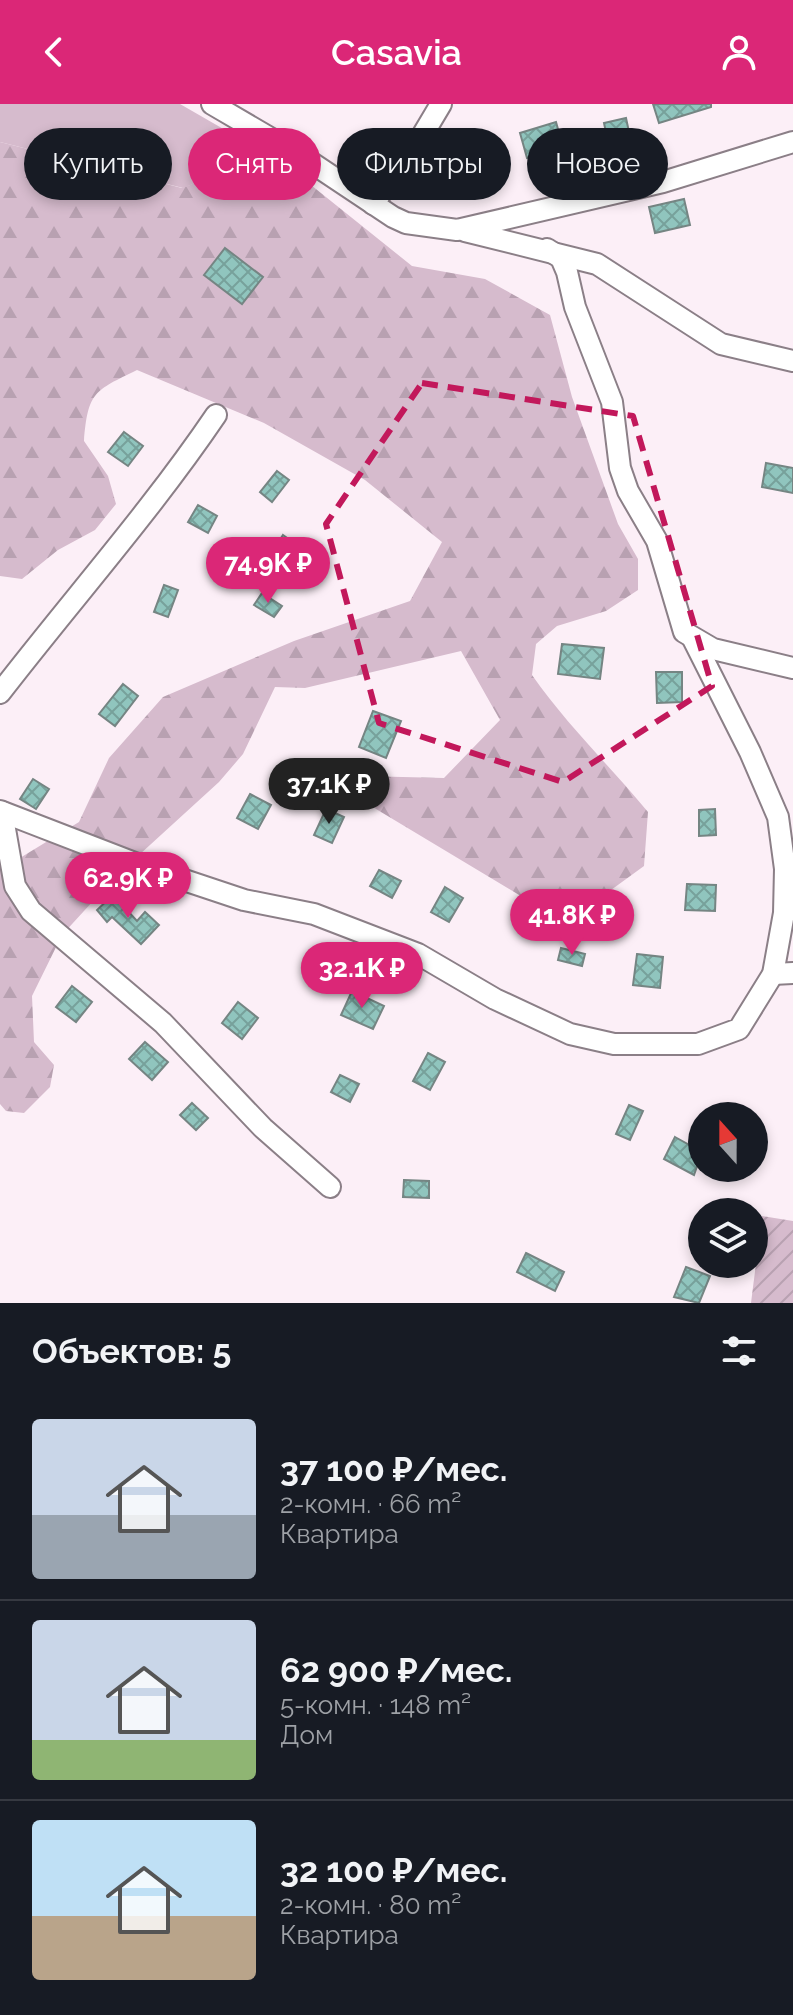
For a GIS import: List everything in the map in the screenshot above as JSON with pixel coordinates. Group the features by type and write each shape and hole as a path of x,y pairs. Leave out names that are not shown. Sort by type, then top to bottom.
{"street":[{"path":"212,104 406,223 547,249 597,264 721,344 793,361"},
{"path":"373,204 416,146 441,104"},
{"path":"457,230 635,189 793,142"},
{"path":"547,249 561,258 567,272 575,307 612,402 620,468 628,491 657,541 684,632 693,639 736,657 793,668"},
{"path":"0,693 110,552 175,475 216,415"},
{"path":"1,811 244,900 314,914 384,940 418,954 495,999 570,1034 614,1044 667,1046 720,1037 739,1029 783,974 785,817 693,639"},
{"path":"1,811 15,886 31,911 163,1023 263,1128 330,1187"}],"highlighted area":[{"path":"422,383 633,416 712,686 563,782 379,723 326,524"}],"green space":[{"path":"0,104 180,104 222,128 188,128 188,186 183,188 172,185 172,128 24,128 24,148 0,142"},
{"path":"0,142 24,148 24,200 172,200 172,185 188,186 188,200 321,200 321,193 412,266 485,279 550,315 572,397 618,524 638,559 638,590 606,611 557,626 536,644 532,675 648,812 644,866 589,906 529,901 376,809 354,789 361,776 444,778 500,720 461,651 305,688 275,687 243,754 219,782 116,876 62,935 32,996 34,1042 54,1065 50,1087 24,1113 6,1111 0,1104 0,865 15,861 79,822 109,758 163,697 294,641 410,601 442,542 365,480 264,423 137,370 102,389 88,412 84,441 108,476 116,504 95,530 58,550 22,579 0,576"},
{"path":"768,1217 793,1221 793,1303 751,1303 754,1278 768,1278"}],"building":[{"path":"653,104 711,104 711,107 659,123"},
{"path":"626,118 628,128 605,128 604,123"},
{"path":"556,122 558,128 536,128"},
{"path":"527,131 527,158 520,133"},
{"path":"684,199 690,225 655,233 649,207"},
{"path":"225,248 263,277 242,304 204,275"},
{"path":"124,432 143,446 128,466 108,452"},
{"path":"766,463 793,468 793,493 762,487"},
{"path":"277,471 289,480 272,502 260,492"},
{"path":"198,505 217,516 208,533 188,522"},
{"path":"283,535 297,545 285,561 272,552"},
{"path":"164,585 178,590 168,617 154,612"},
{"path":"262,593 282,606 274,617 254,605"},
{"path":"562,644 604,648 600,679 558,674"},
{"path":"656,672 682,672 682,702 657,703"},
{"path":"123,684 138,696 115,726 99,714"},
{"path":"373,711 401,721 386,758 359,747"},
{"path":"33,779 49,789 36,809 20,799"},
{"path":"250,794 271,805 258,829 237,818"},
{"path":"326,809 344,817 332,843 314,835"},
{"path":"715,809 716,835 699,836 699,810"},
{"path":"379,870 401,881 392,898 370,886"},
{"path":"687,884 716,885 715,911 685,910"},
{"path":"445,887 463,898 449,922 431,912"},
{"path":"113,895 137,921 145,912 159,925 141,944 112,917 107,922 97,910"},
{"path":"561,948 585,954 582,966 558,960"},
{"path":"637,954 663,957 660,988 633,985"},
{"path":"72,986 92,1002 76,1022 56,1007"},
{"path":"352,991 384,1006 373,1029 341,1015"},
{"path":"238,1002 258,1018 242,1039 222,1023"},
{"path":"145,1042 168,1062 152,1080 129,1059"},
{"path":"428,1053 445,1062 430,1090 413,1081"},
{"path":"340,1075 359,1084 350,1102 331,1092"},
{"path":"192,1103 208,1118 196,1130 180,1115"},
{"path":"629,1105 643,1111 630,1140 616,1134"},
{"path":"675,1137 688,1144 688,1172 664,1159"},
{"path":"404,1180 429,1181 429,1198 403,1197"},
{"path":"526,1253 564,1272 555,1291 517,1272"},
{"path":"686,1267 688,1278 709,1278 699,1303 674,1297"}]}
